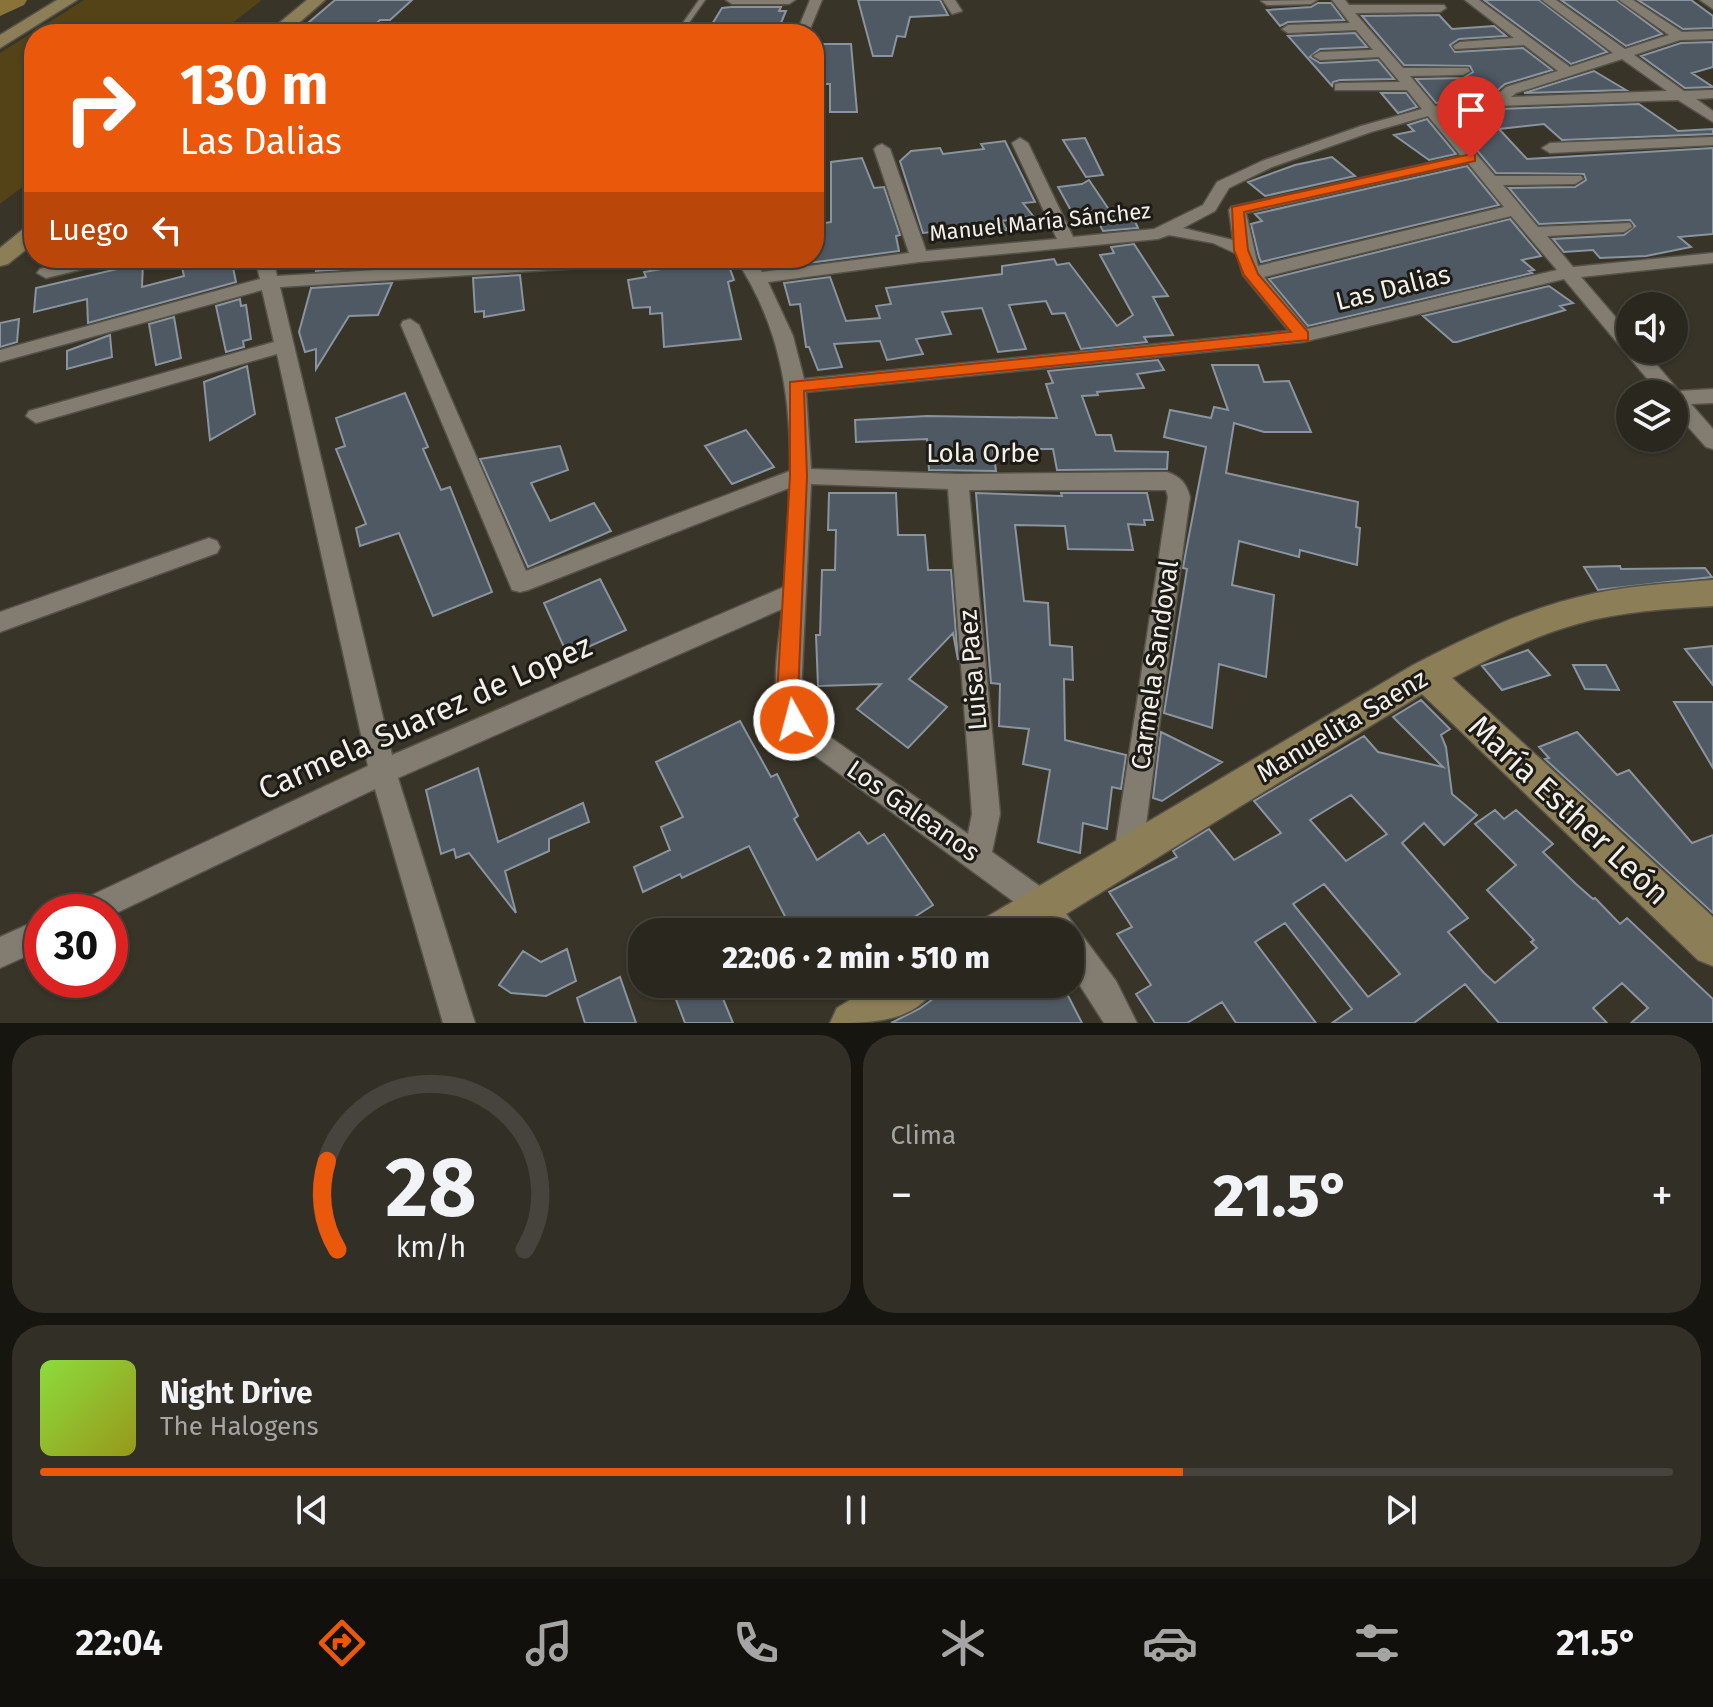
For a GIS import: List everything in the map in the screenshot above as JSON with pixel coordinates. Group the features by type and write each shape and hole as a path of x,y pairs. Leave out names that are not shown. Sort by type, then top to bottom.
{"street":[{"path":"0,24 40,0"},
{"path":"30,24 69,0"},
{"path":"287,24 317,0"},
{"path":"732,0 789,0"},
{"path":"806,24 816,0"},
{"path":"1267,1 1311,0"},
{"path":"1471,0 1567,71"},
{"path":"1548,0 1713,118"},
{"path":"1625,0 1679,36"},
{"path":"1706,0 1713,5"},
{"path":"1342,4 1440,8"},
{"path":"1342,4 1616,330"},
{"path":"1288,29 1360,26"},
{"path":"0,43 24,28"},
{"name":"Manuel María Sánchez","path":"759,278 919,257 1142,237 1169,230 1209,208 1223,185 1234,179 1366,129 1431,111 1497,102 1511,90 1679,36 1713,35"},
{"path":"1460,46 1527,41"},
{"path":"1320,56 1385,53"},
{"path":"1401,72 1463,71"},
{"path":"1340,87 1413,86"},
{"path":"1497,102 1713,94"},
{"path":"1550,148 1713,141"},
{"path":"1020,143 1067,243"},
{"path":"882,149 919,257"},
{"path":"1209,208 1237,210 1471,158"},
{"path":"1489,181 1575,179"},
{"path":"1237,210 1241,250 1252,275 1303,336"},
{"path":"1252,275 1514,210"},
{"path":"1532,232 1624,227"},
{"path":"1169,230 1218,239 1241,250"},
{"path":"0,259 24,240"},
{"name":"Las Dalias","path":"796,386 1303,336 1567,273 1713,258"},
{"path":"46,273 66,268"},
{"path":"267,268 383,772 459,1023"},
{"path":"0,356 271,282 385,268"},
{"name":"Los Galeanos","path":"752,268 759,278 789,355 796,386 799,476 788,696 794,720 808,736 977,856 1052,918"},
{"path":"410,325 520,583 799,476"},
{"path":"36,416 285,345"},
{"path":"1645,364 1659,380"},
{"path":"1688,396 1713,396"},
{"path":"1688,414 1713,442"},
{"name":"Lola Orbe","path":"799,476 958,482 1167,480"},
{"name":"Carmela Sandoval","path":"1128,854 1179,497 1176,486 1167,480"},
{"name":"Luisa Paez","path":"958,482 986,814 977,856"},
{"path":"0,622 209,547"},
{"name":"Carmela Suarez de Lopez","path":"125,894 383,772 795,593"},
{"name":"Manuelita Saenz","path":"1052,918 1128,854 1425,675 1490,642 1563,614 1642,598 1713,593"},
{"name":"María Esther León","path":"1425,675 1713,945"},
{"path":"0,953 24,942"},
{"path":"1084,963 1105,992 1121,1023"},
{"path":"852,1023 892,998"}],"lane":[{"path":"685,24 702,0"}],"shaded area":[{"path":"84,0 262,0 231,24 46,24"},
{"path":"24,38 24,186 0,204 0,53"}],"building":[{"path":"335,0 412,0 390,20 380,20 376,24 307,24"},
{"path":"858,0 940,0 948,15 910,17 905,37 897,36 892,56 873,56"},
{"path":"1484,0 1539,0 1607,52 1571,64"},
{"path":"1561,0 1616,0 1662,34 1626,46"},
{"path":"1638,0 1691,0 1713,16 1713,28 1683,29"},
{"path":"1318,3 1331,3 1344,20 1288,22 1280,26 1267,10 1311,7"},
{"path":"781,7 779,11 786,11 781,24 712,24 722,8"},
{"path":"1439,15 1452,29 1494,26 1506,36 1459,39 1450,45 1455,52 1523,48 1552,70 1505,84 1492,95 1436,103 1416,79 1463,78 1473,72 1470,66 1404,65 1362,16"},
{"path":"1355,33 1367,47 1320,49 1310,57 1320,63 1378,60 1394,79 1340,80 1333,82 1332,86 1288,36"},
{"path":"1713,42 1713,67 1692,73 1713,87 1685,88 1641,56 1681,43"},
{"path":"824,44 851,44 857,112 830,112 830,84 824,84"},
{"path":"1594,71 1626,90 1524,93"},
{"path":"1381,93 1406,93 1417,107 1398,113"},
{"path":"1639,104 1678,131 1713,129 1713,134 1562,140 1544,124 1499,129 1527,159 1713,148 1713,234 1679,237 1691,247 1646,256 1600,258 1593,250 1564,252 1553,239 1624,235 1635,226 1630,220 1539,224 1509,188 1575,187 1586,180 1584,174 1496,173 1448,116 1497,109"},
{"path":"1427,119 1456,154 1429,160 1394,135 1414,131 1408,125"},
{"path":"1085,138 1103,175 1086,177 1063,140"},
{"path":"1005,141 1035,202 1023,203 1033,216 1002,221 1007,230 982,233 979,227 923,233 900,161 911,151 940,148 943,154 984,149 981,144"},
{"path":"1332,157 1355,176 1265,196 1248,182 1295,165"},
{"path":"862,158 874,188 884,187 900,235 896,236 899,251 824,261 824,223 831,222 831,162"},
{"path":"1467,166 1499,205 1261,262 1251,224 1262,221 1255,214"},
{"path":"1089,180 1114,217 1132,215 1138,228 1103,231 1094,214 1074,216 1058,187"},
{"path":"1510,219 1541,256 1522,260 1534,270 1529,271 1532,273 1308,326 1269,279"},
{"path":"1134,244 1168,296 1153,297 1173,335 1144,337 1147,342 1081,349 1065,313 1052,314 1046,301 1009,305 1026,349 998,352 982,308 942,312 951,334 916,339 923,354 887,360 880,341 834,344 842,367 818,370 809,347 806,347 800,304 790,305 784,283 830,277 846,321 880,318 876,306 891,304 886,288 1002,274 1002,266 1054,259 1057,265 1069,263 1117,326 1133,315 1100,255 1114,253 1111,247"},
{"path":"122,268 143,268 142,287 184,276 182,268 233,268 236,282 88,323 87,299 34,312 36,288"},
{"path":"317,268 366,268 316,271"},
{"path":"667,268 730,268 734,280 728,282 741,339 664,347 662,313 650,314 650,307 633,308 628,280 646,277 644,272"},
{"path":"520,275 524,310 484,317 484,311 475,312 473,278"},
{"path":"392,283 378,315 349,316 316,369 316,349 305,352 299,332 311,288"},
{"path":"1549,286 1573,303 1560,306 1565,310 1457,342 1453,342 1423,316"},
{"path":"240,299 241,306 246,305 251,339 243,341 244,347 226,352 216,306"},
{"path":"174,317 181,358 156,365 149,324"},
{"path":"19,319 17,342 0,347 0,323"},
{"path":"110,335 112,357 67,369 67,351"},
{"path":"1158,360 1164,370 1137,374 1144,388 1082,396 1096,435 1111,435 1115,451 1168,452 1167,469 1057,470 1053,449 993,449 996,471 929,470 927,439 856,442 855,420 927,416 1057,418 1046,384 1053,383 1048,371"},
{"path":"1212,365 1258,365 1264,382 1289,381 1311,432 1264,432 1234,423 1226,473 1358,502 1356,527 1360,528 1357,565 1300,550 1299,557 1239,541 1232,585 1274,595 1266,677 1219,664 1212,728 1164,713 1187,569 1183,568 1206,447 1164,437 1170,410 1211,418 1214,407 1228,410"},
{"path":"247,366 255,414 210,440 204,382"},
{"path":"405,393 428,447 423,449 441,490 450,487 492,592 433,616 399,533 360,546 356,528 366,524 336,449 345,446 336,418"},
{"path":"746,430 774,467 732,484 705,446"},
{"path":"560,446 568,470 531,483 550,521 594,503 611,531 528,567 480,459"},
{"path":"829,493 896,493 898,535 925,535 928,570 951,570 958,660 953,633 909,679 947,707 908,748 857,709 881,684 818,686 816,635 820,635 822,570 835,570 836,530 828,530"},
{"path":"976,493 1062,496 1061,493 1147,493 1153,520 1144,520 1145,525 1128,524 1133,550 1068,549 1065,526 1015,525 1024,601 1048,603 1050,645 1072,647 1073,680 1064,679 1065,740 1126,755 1121,789 1112,787 1107,829 1083,823 1080,853 1038,842 1050,770 1023,764 1029,729 999,726 1000,684 991,683"},
{"path":"1620,566 1621,569 1705,568 1712,577 1598,590 1584,567"},
{"path":"600,579 626,630 568,656 544,603"},
{"path":"1713,646 1713,685 1685,649"},
{"path":"1528,650 1550,675 1502,690 1482,666"},
{"path":"1573,665 1606,665 1619,690 1585,689"},
{"path":"1421,700 1450,729 1441,735 1446,747 1452,794 1477,815 1444,845 1424,823 1402,843 1468,918 1448,932 1484,973 1495,983 1537,948 1531,942 1534,940 1487,890 1516,865 1475,824 1495,810 1504,819 1516,810 1553,844 1543,852 1576,884 1595,898 1620,924 1627,918 1713,999 1713,1023 1631,1023 1648,1008 1622,983 1593,1008 1607,1023 1499,1023 1465,984 1414,1023 1332,1023 1352,1009 1285,923 1255,942 1316,1023 1236,1023 1222,1002 1187,1023 1155,1023 1136,994 1151,985 1117,934 1132,927 1109,892 1177,857 1173,851 1209,829 1234,860 1281,833 1254,801 1364,736 1378,752 1443,767 1393,717","holes":["1351,795 1387,834 1346,861 1310,820","1324,884 1400,974 1368,997 1293,904"]},
{"path":"1674,702 1713,702 1713,768"},
{"path":"740,721 771,777 777,774 798,816 794,819 817,860 859,832 868,844 884,834 933,905 913,918 786,918 749,846 682,878 680,874 643,892 634,867 670,850 661,827 683,817 656,762"},
{"path":"1161,732 1222,762 1162,801 1153,798"},
{"path":"1577,732 1617,775 1629,770 1692,843 1713,835 1713,913 1545,759 1549,758 1539,747"},
{"path":"478,768 498,842 583,803 589,822 549,839 549,851 505,871 516,913 469,853 456,858 454,849 441,854 426,790"},
{"path":"567,949 576,981 546,996 511,993 499,985 523,951 541,962"},
{"path":"620,977 636,1023 585,1023 577,998"},
{"path":"675,998 723,998 733,1023 685,1023"},
{"path":"934,998 1069,998 1082,1023 891,1023"}],"waterway":[{"path":"0,9 16,0"}],"route":[{"path":"794,720 788,696 799,476 796,386 1303,336 1252,275 1241,250 1237,210 1471,158"}]}
